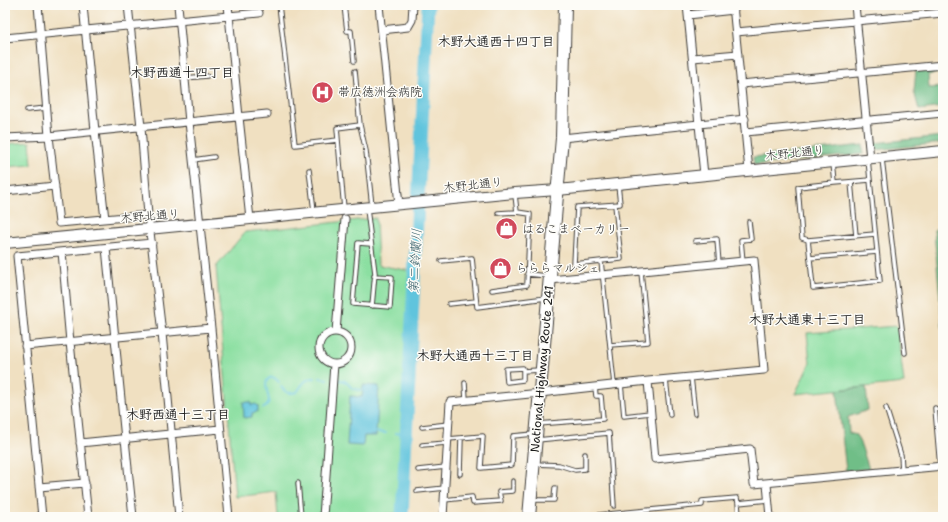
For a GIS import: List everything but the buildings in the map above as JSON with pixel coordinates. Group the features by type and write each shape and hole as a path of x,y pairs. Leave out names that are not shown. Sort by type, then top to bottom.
{"highway":[{"name":"National Highway Route 241","path":"529,517 562,138 565,5"}],"street":[{"path":"38,5 49,136 59,223 148,215"},
{"path":"83,5 95,131 106,219"},
{"path":"128,5 141,127 148,215 162,333 179,517"},
{"path":"178,5 229,517"},
{"path":"228,5 250,220"},
{"path":"379,5 399,205"},
{"path":"382,30 408,27 412,20 413,5"},
{"path":"687,5 704,175"},
{"path":"855,5 869,159"},
{"path":"688,15 734,8 749,171"},
{"path":"5,38 259,13"},
{"path":"736,32 943,13"},
{"path":"693,58 738,54"},
{"path":"741,84 943,64"},
{"path":"746,132 943,113"},
{"path":"5,138 49,136 267,114"},
{"path":"562,138 745,119"},
{"name":"木野北通り","path":"5,243 314,213 345,215 370,208 943,151"},
{"path":"5,191 55,186"},
{"path":"336,332 345,215"},
{"path":"42,517 17,256 152,243"},
{"path":"106,248 133,517"},
{"path":"62,252 88,517"},
{"path":"443,517 450,402 648,380 764,370 754,260 603,275 550,278"},
{"path":"25,346 211,328"},
{"path":"331,332 336,332 342,333 348,337 352,349 350,356 346,361 340,364 328,363 320,355 319,350 319,344 322,339 331,332"},
{"path":"323,517 334,364"},
{"path":"648,380 655,459 750,449 754,484 767,484 942,466"},
{"path":"80,443 220,429"},
{"path":"39,487 84,483"},
{"path":"767,484 770,517"}],"lane":[{"path":"279,5 295,145 338,140"},
{"path":"344,5 346,32 352,32 354,61"},
{"path":"355,71 360,126 366,151 374,276 372,306"},
{"path":"185,78 207,76"},
{"path":"27,110 47,108"},
{"path":"345,215 337,128 360,126"},
{"path":"193,160 214,157"},
{"path":"882,158 905,353"},
{"path":"808,240 813,288 880,281 869,159"},
{"path":"833,162 835,183"},
{"path":"309,170 314,213"},
{"path":"870,180 798,186 802,238 808,240 875,234"},
{"path":"851,182 856,236"},
{"path":"615,205 621,259 574,264 577,208 620,204 618,184"},
{"path":"515,193 517,212"},
{"path":"492,290 527,285 530,214 517,212 498,213"},
{"path":"743,262 741,240 751,239 749,222"},
{"path":"695,241 717,239 719,264"},
{"path":"371,244 358,243 354,304 390,307 392,277 374,276"},
{"path":"810,258 877,252"},
{"path":"441,261 472,258 477,308 549,298"},
{"path":"601,261 610,346 624,416 650,413"},
{"path":"610,346 648,342 641,271"},
{"path":"527,274 550,278"},
{"path":"449,304 476,301"},
{"path":"523,371 524,380 507,382 506,369 523,368 523,371 542,370"},
{"path":"691,376 695,414"},
{"path":"666,379 670,415"},
{"path":"465,383 466,401"},
{"path":"422,445 461,438 483,436 481,468 512,465 513,436 537,433 602,419 601,396 596,396 595,387"},
{"path":"886,408 901,455 902,470"},
{"path":"935,408 942,466"},
{"path":"422,426 448,424"},
{"path":"537,433 609,434 614,506"},
{"path":"460,474 461,438"},
{"path":"534,464 559,465 575,470 585,469 585,454"},
{"path":"418,470 446,467"},
{"path":"444,500 472,497 473,503 501,501 499,492 513,491 513,481"},
{"path":"298,484 301,517"},
{"path":"417,491 445,488"},
{"path":"531,500 554,500 555,488"},
{"path":"577,517 702,504 702,501 730,498 737,498 741,517 750,517"},
{"path":"738,503 768,500"}],"green space":[{"path":"943,67 943,72 928,75 929,88 943,87 943,107 919,110 914,91 916,70"},
{"path":"943,136 943,143 875,150 874,143"},
{"path":"30,142 32,165 5,167 5,144"},
{"path":"863,145 863,154 754,165 753,157"},
{"path":"376,218 378,265 411,271 398,513 358,517 278,517 276,492 235,497 216,267 245,232"},
{"path":"943,225 943,334 934,230"},
{"path":"897,326 904,383 795,394 810,363 807,333"},
{"path":"866,387 868,410 848,417 849,433 856,435 869,469 846,471 837,390"}],"water":[{"path":"363,385 379,386 376,436 364,436 363,446 347,445 350,396 362,397"},
{"path":"243,402 251,402 251,405 256,404 258,406 257,412 252,413 252,417 244,418"}],"waterway":[{"name":"第二鈴蘭川","path":"402,517 428,5"},
{"path":"263,408 266,407 269,401 266,382 271,377 279,382"},
{"path":"281,386 288,392 297,392 306,380 315,378"},
{"path":"320,378 327,379"},
{"path":"338,380 345,381 354,389 365,390"},
{"path":"374,432 386,433"},
{"path":"395,433 407,434"}],"place":[{"name":"帯広徳洲会病院","path":"322,92"},
{"name":"はるこまベーカリー","path":"506,229"},
{"name":"らららマルシェ","path":"501,268"}],"district":[{"name":"木野大通西十四丁目","path":"496,41"},
{"name":"木野西通十四丁目","path":"182,72"},
{"name":"木野大通東十三丁目","path":"807,319"},
{"name":"木野大通西十三丁目","path":"475,355"},
{"name":"木野西通十三丁目","path":"178,414"}]}
